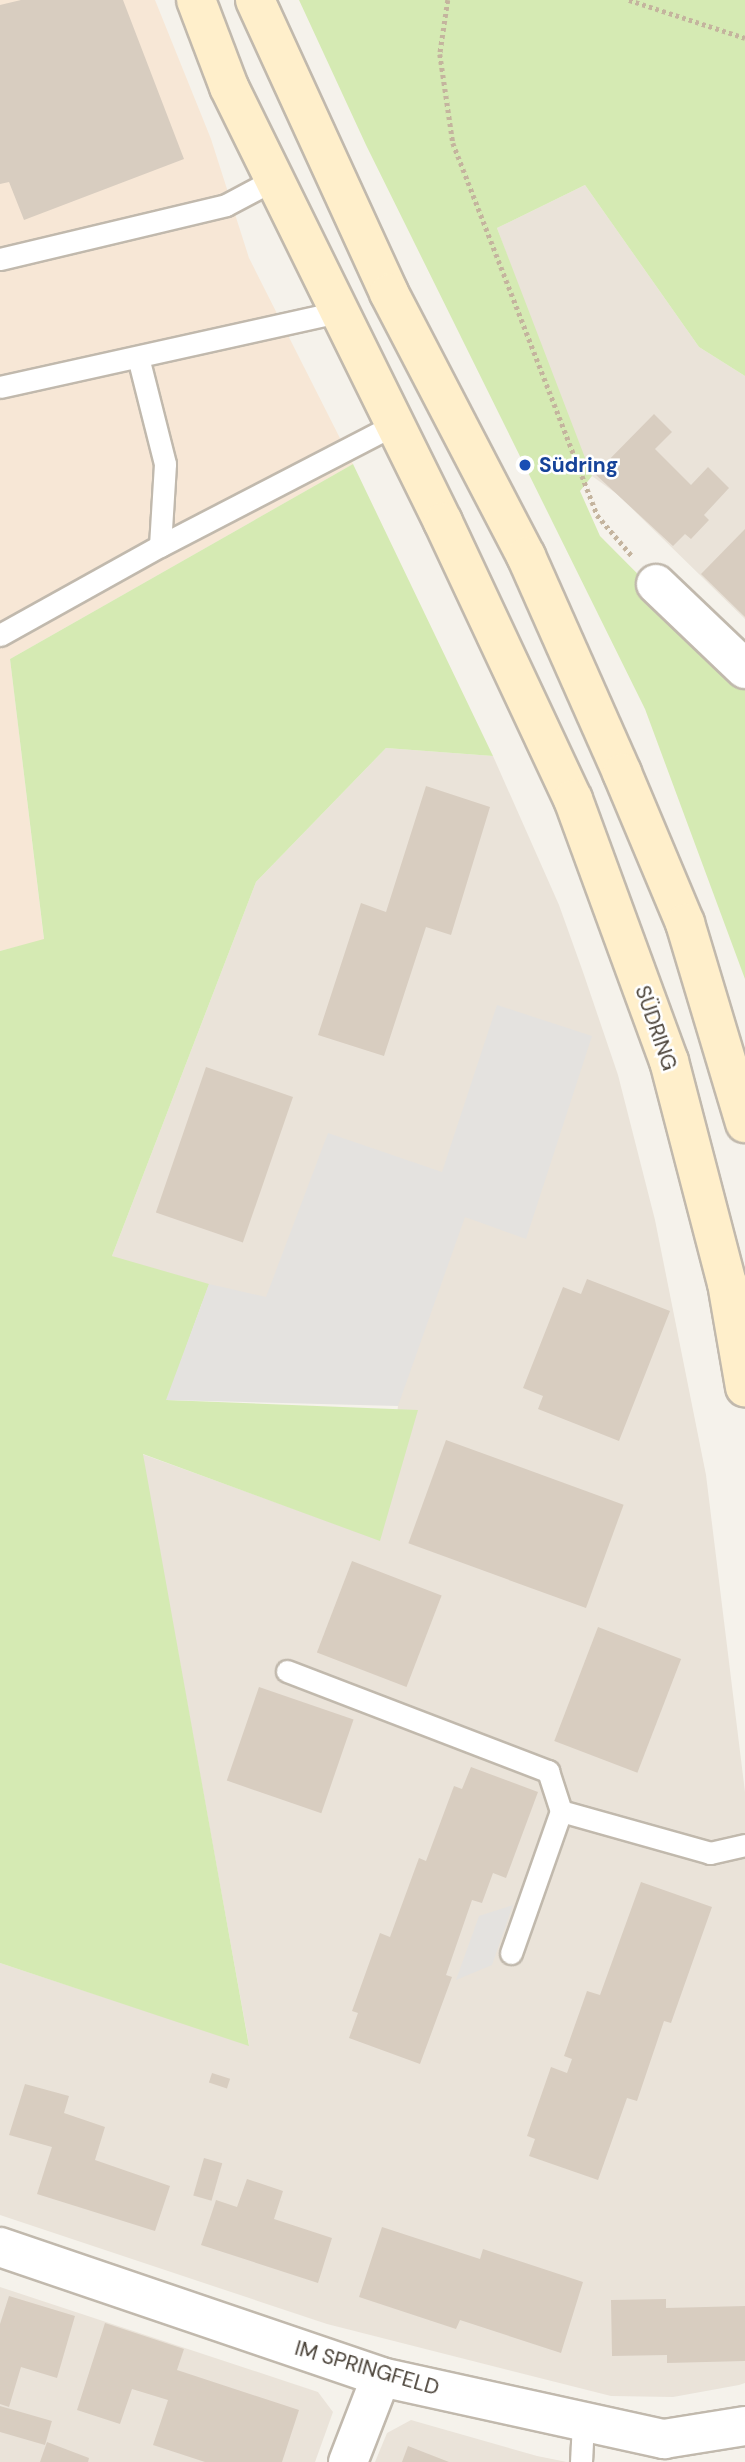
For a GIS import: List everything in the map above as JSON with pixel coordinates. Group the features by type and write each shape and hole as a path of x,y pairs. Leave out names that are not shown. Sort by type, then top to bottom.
{"main road":[{"name":"SÜDRING","path":"196,0 229,87 337,312 395,424 573,799 670,1062 727,1283 745,1387"},
{"path":"256,0 389,293 526,556 622,773 685,923 745,1123"}],"street":[{"path":"656,584 745,669"},
{"name":"IM SPRINGFELD","path":"0,2247 381,2377 664,2439 745,2426"},
{"path":"348,2462 381,2377"}],"lane":[{"path":"0,259 226,205 274,180"},
{"path":"0,387 337,312"},
{"path":"138,357 165,464 160,546"},
{"path":"0,635 160,546 395,424"},
{"path":"287,1671 548,1771 561,1811 511,1953"},
{"path":"561,1811 710,1853 745,1845"},
{"path":"581,2462 583,2422"},
{"path":"745,2426 745,2432"}],"path":[{"path":"448,0 440,54 453,144 597,515 656,584"},
{"path":"629,0 745,38"}],"shaded area":[{"path":"0,0 155,0 211,139 249,258 353,464 10,659 44,940 0,951"},
{"path":"585,185 699,347 745,376 745,619 617,494 592,476 578,449 497,228"},
{"path":"386,748 493,756 559,905 583,972 618,1075 655,1220 706,1475 745,1792 745,2383 739,2385 673,2397 611,2396 327,2324 0,2215 0,1963 249,2045 142,1454 380,1540 398,1406 112,1256 256,882"},
{"path":"497,1005 592,1036 526,1239 465,1217 398,1406 166,1400 209,1284 266,1297 328,1133 442,1172"},
{"path":"513,1905 492,1965 456,1980 479,1916"},
{"path":"0,2287 318,2392 333,2412 315,2462 0,2462"},
{"path":"411,2420 567,2462 375,2462 387,2433"}],"green space":[{"path":"299,0 745,0 745,376 699,347 585,185 497,228 592,476 580,491 600,536 745,682 745,979 645,709 366,145"},
{"path":"353,464 493,756 386,748 256,882 112,1256 209,1284 167,1400 418,1410 380,1541 143,1454 249,2046 0,1963 0,951 44,939 10,659"}],"building":[{"path":"21,0 123,0 184,159 24,220 9,182 0,184 0,5"},
{"path":"654,414 672,432 655,449 691,485 708,467 729,488 704,515 709,520 691,539 685,534 673,546 595,474"},
{"path":"745,529 745,617 701,574"},
{"path":"426,786 490,807 451,935 426,927 384,1056 318,1035 361,903 386,912"},
{"path":"206,1067 293,1097 243,1243 156,1213"},
{"path":"587,1279 670,1311 619,1441 538,1409 543,1396 523,1388 563,1287 581,1294"},
{"path":"446,1440 624,1505 586,1608 408,1543"},
{"path":"352,1561 442,1595 407,1687 317,1652"},
{"path":"598,1627 681,1659 637,1773 554,1741"},
{"path":"259,1687 354,1720 321,1813 227,1781"},
{"path":"471,1767 538,1792 506,1878 493,1873 482,1903 472,1900 446,1975 452,1977 420,2064 349,2038 358,2013 352,2011 380,1933 390,1937 419,1858 426,1861 454,1786 462,1789"},
{"path":"641,1882 712,1907 671,2023 664,2021 637,2101 627,2098 598,2180 529,2156 535,2139 527,2136 551,2067 567,2073 572,2059 564,2056 587,1991 600,1995"},
{"path":"212,2073 230,2079 227,2088 209,2083"},
{"path":"25,2084 69,2096 64,2113 105,2127 95,2160 170,2186 155,2231 37,2194 52,2147 9,2135"},
{"path":"204,2158 222,2163 212,2201 193,2195"},
{"path":"247,2179 283,2191 274,2219 332,2238 318,2283 201,2245 216,2200 237,2207"},
{"path":"382,2227 480,2259 483,2249 583,2282 561,2353 460,2320 456,2329 359,2297"},
{"path":"9,2296 75,2316 57,2378 21,2367 9,2407 0,2404 0,2324"},
{"path":"666,2299 666,2308 745,2306 745,2361 667,2363 667,2355 612,2356 611,2300"},
{"path":"105,2323 184,2349 177,2370 299,2410 282,2462 205,2462 153,2445 168,2400 132,2389 120,2424 77,2410"},
{"path":"0,2406 52,2421 45,2445 0,2432"},
{"path":"47,2442 89,2458 88,2462 40,2462"},
{"path":"408,2446 449,2462 402,2462"}],"place":[{"name":"Südring","path":"525,465"}]}
